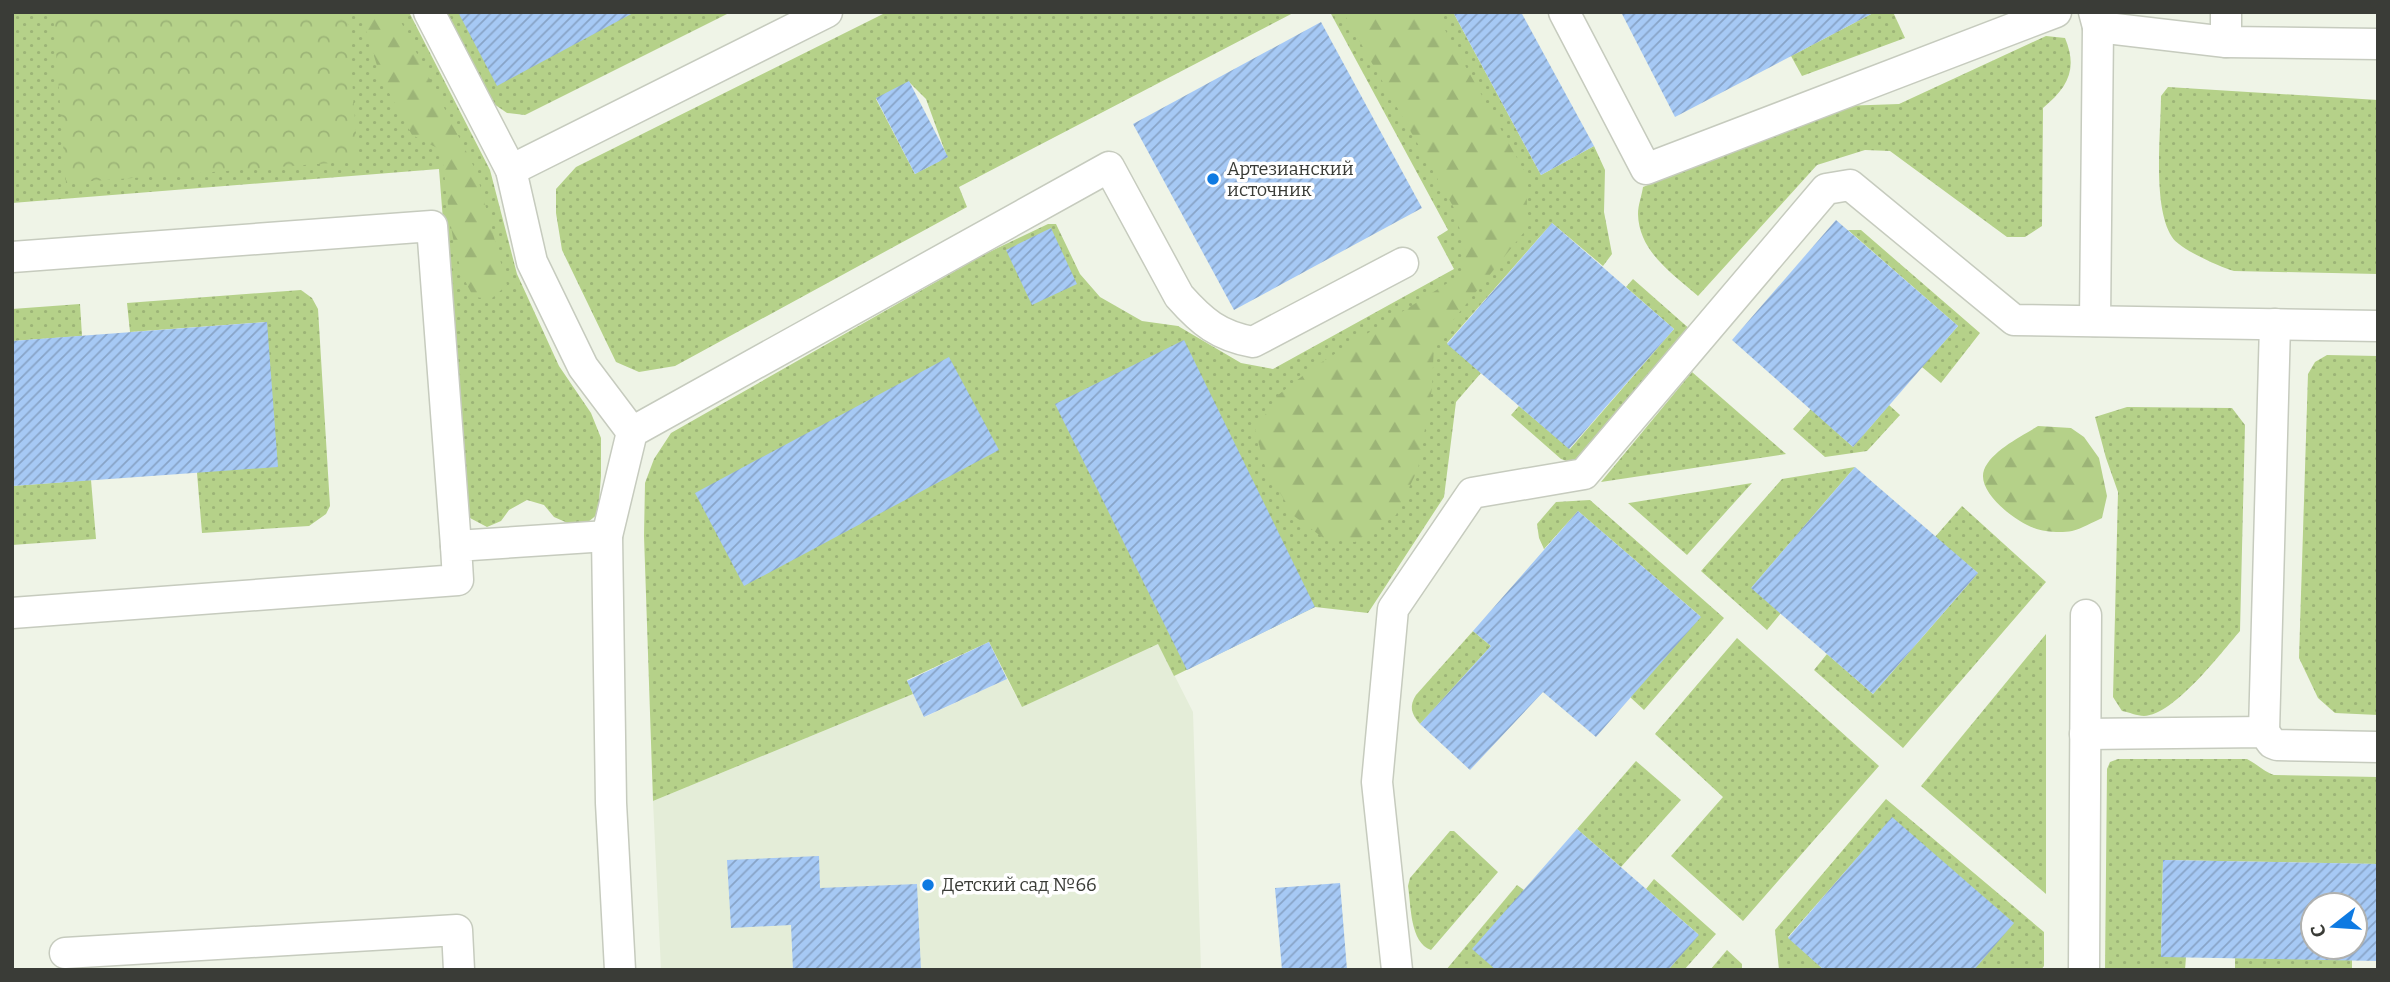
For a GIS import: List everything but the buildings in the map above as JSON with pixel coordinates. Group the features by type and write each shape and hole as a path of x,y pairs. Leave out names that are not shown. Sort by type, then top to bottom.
{"lane":[{"path":"429,12 511,170 532,262 583,367 632,432"},
{"path":"511,170 827,12"},
{"path":"1564,12 1646,169 2056,12"},
{"path":"2226,12 2227,42"},
{"path":"2095,321 2096,20 2227,42 2378,44"},
{"path":"620,970 611,803 607,537 632,432 1109,167 1180,296 1195,315 1233,338 1253,342 1403,263"},
{"path":"1397,970 1377,782 1393,608 1472,493 1584,474 1826,189 1850,185 2014,320 2378,326"},
{"path":"12,257 432,226 458,580 12,613"},
{"path":"2275,324 2264,732 2277,746 2378,747"},
{"path":"456,546 607,537"},
{"path":"2084,970 2086,615"},
{"path":"2085,734 2264,732"},
{"path":"65,953 457,930 459,970"}],"shaded area":[{"name":"Детский сад №66","path":"1158,643 1193,712 1201,970 661,970 653,801 913,694 925,717 1007,679 1022,707"}],"green space":[{"path":"12,12 409,12 490,170 517,274 559,366 591,413 601,438 598,514 588,522 570,524 554,517 544,505 527,500 509,510 501,521 487,527 470,518 465,504 439,169 12,203"},
{"path":"53,12 347,12 358,161 66,183"},
{"path":"360,12 396,12 476,171 507,285 491,299 474,297 460,265 451,227 441,150 412,135 381,78"},
{"path":"446,12 731,12 525,115 507,113 494,104"},
{"path":"887,12 1295,12 959,187 967,207 675,366 639,372 616,362 562,250 556,213 556,189 576,167","holes":["909,82 926,99 947,157 915,174 876,99"]},
{"path":"1330,12 1453,12 1541,175 1594,146 1605,170 1604,212 1612,254 1603,266 1552,223 1447,343 1481,373 1456,402 1444,497 1368,613 1315,607 1174,676 1158,644 1022,707 989,642 907,680 913,694 653,801 644,536 645,483 654,459 671,433 985,254 1048,224 1056,224 1080,274 1100,297 1142,321 1178,326 1241,363 1273,369 1454,269 1437,237 1448,230"},
{"path":"1343,12 1435,12 1526,174 1527,208 1525,231 1434,344 1432,388 1418,469 1396,515 1355,542 1326,540 1294,516 1266,470 1255,430 1278,395 1314,367 1462,274 1466,253 1454,208"},
{"path":"1875,12 1893,12 1905,38 1802,76 1791,56"},
{"path":"2046,36 2065,38 2071,59 2064,85 2043,108 2042,226 2025,237 2007,237 1890,151 1865,150 1817,165 1698,296 1659,261 1644,240 1638,214 1643,187 1842,106 1899,104"},
{"path":"2168,87 2378,100 2378,274 2234,271 2200,257 2176,242 2166,224 2160,189 2161,96"},
{"path":"1848,230 1861,230 1980,333 1941,383 1922,367 1958,326"},
{"path":"1633,279 1692,331 1580,462 1572,463 1561,459 1511,415 1519,406 1570,449 1674,329 1626,287"},
{"path":"301,290 312,298 318,309 330,506 326,514 309,526 202,533 197,473 266,322 130,332 127,303"},
{"path":"80,304 82,336 12,341 12,309"},
{"path":"2327,355 2378,356 2378,715 2335,713 2318,698 2299,658 2308,374 2315,362"},
{"path":"1692,372 1786,454 1601,482"},
{"path":"1889,405 1900,415 1867,451 1825,457 1793,429 1811,409 1853,447"},
{"path":"2127,407 2232,408 2245,425 2240,631 2183,694 2156,713 2144,716 2122,711 2113,697 2118,492 2095,417"},
{"path":"2038,426 2071,428 2084,437 2099,458 2107,496 2102,518 2072,531 2034,528 2008,513 1986,488 1984,470 1993,457"},
{"path":"1855,467 1752,587 1781,613 1767,630 1701,571 1782,479"},
{"path":"91,480 96,539 12,545 12,486"},
{"path":"1752,483 1687,555 1628,503 1629,503"},
{"path":"1590,500 1724,618 1644,710 1630,697 1700,616 1578,511 1544,549 1537,524 1556,502"},
{"path":"1962,506 2046,582 1903,748 1814,670 1827,654 1873,694 1978,573 1935,537"},
{"path":"1473,631 1491,646 1420,724 1412,710 1416,695"},
{"path":"2046,634 2046,894 1921,786"},
{"path":"1737,638 1879,766 1743,921 1671,856 1723,797 1655,734"},
{"path":"2118,759 2247,759 2274,775 2378,777 2378,864 2163,860 2161,956 2186,957 2185,970 2105,970 2107,769 2110,762"},
{"path":"1636,761 1681,800 1621,867 1577,829"},
{"path":"1886,799 2044,932 2044,966 2041,970 1974,970 1892,818 1788,937 1824,970 1779,970 1775,930"},
{"path":"1450,831 1454,831 1498,872 1431,950 1424,946 1415,932 1408,886 1410,878"},
{"path":"1654,879 1716,934 1684,970 1668,970 1698,934 1646,889"},
{"path":"1517,885 1524,890 1496,970 1446,970"},
{"path":"1727,950 1742,964 1742,970 1710,970"},
{"path":"2235,958 2352,961 2352,970 2235,970"}],"place":[{"name":"Артезианский источник","path":"1213,179"},
{"name":"Детский сад №66","path":"928,885"}]}
